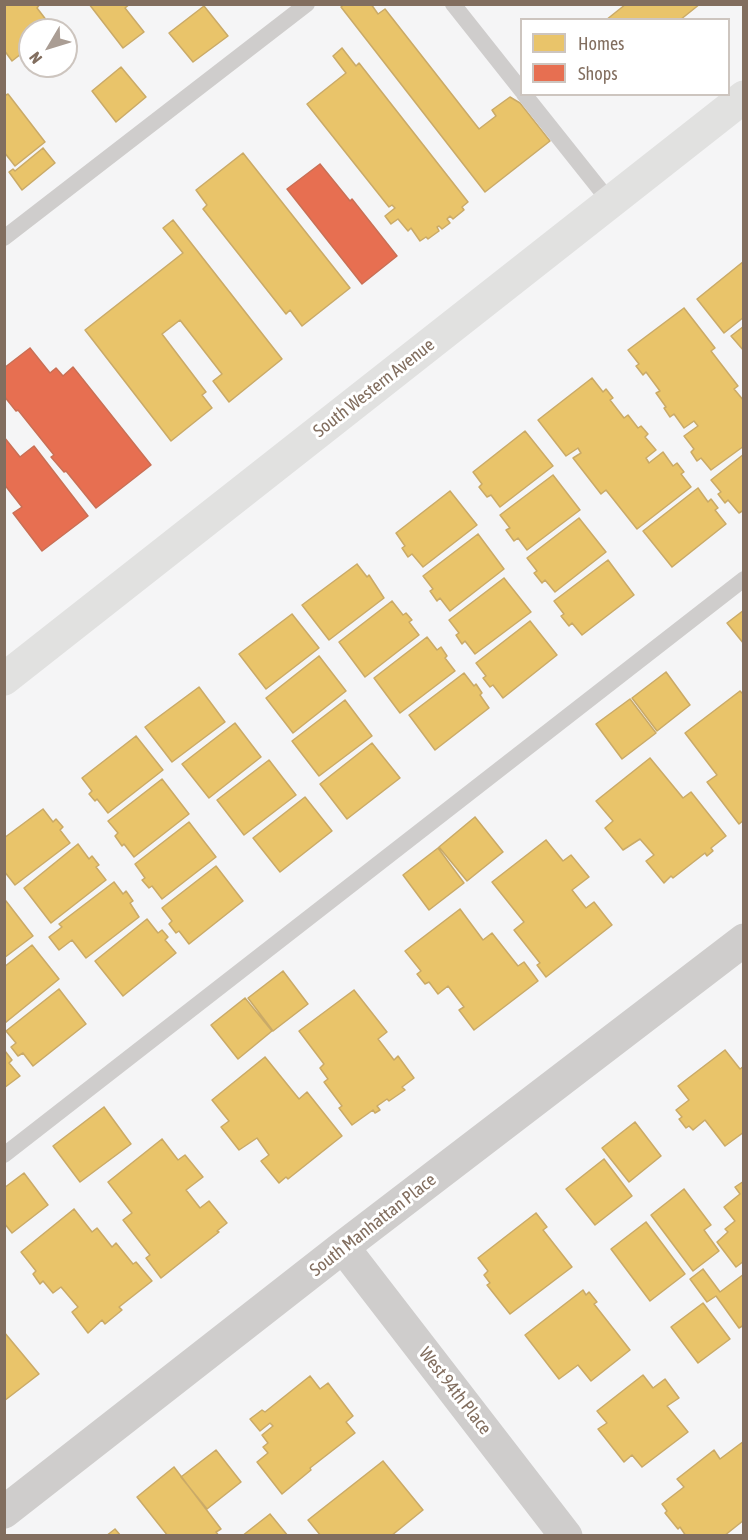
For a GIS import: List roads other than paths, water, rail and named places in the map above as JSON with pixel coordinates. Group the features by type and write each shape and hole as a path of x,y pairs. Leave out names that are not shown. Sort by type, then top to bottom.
{"main road":[{"name":"South Western Avenue","path":"4,679 744,97"}],"street":[{"name":"South Manhattan Place","path":"4,1512 744,940"},
{"name":"West 94th Place","path":"344,1247 566,1536"}],"lane":[{"path":"4,238 307,4"},
{"path":"453,4 520,89"},
{"path":"525,96 610,202"},
{"path":"4,1155 744,579"}]}
